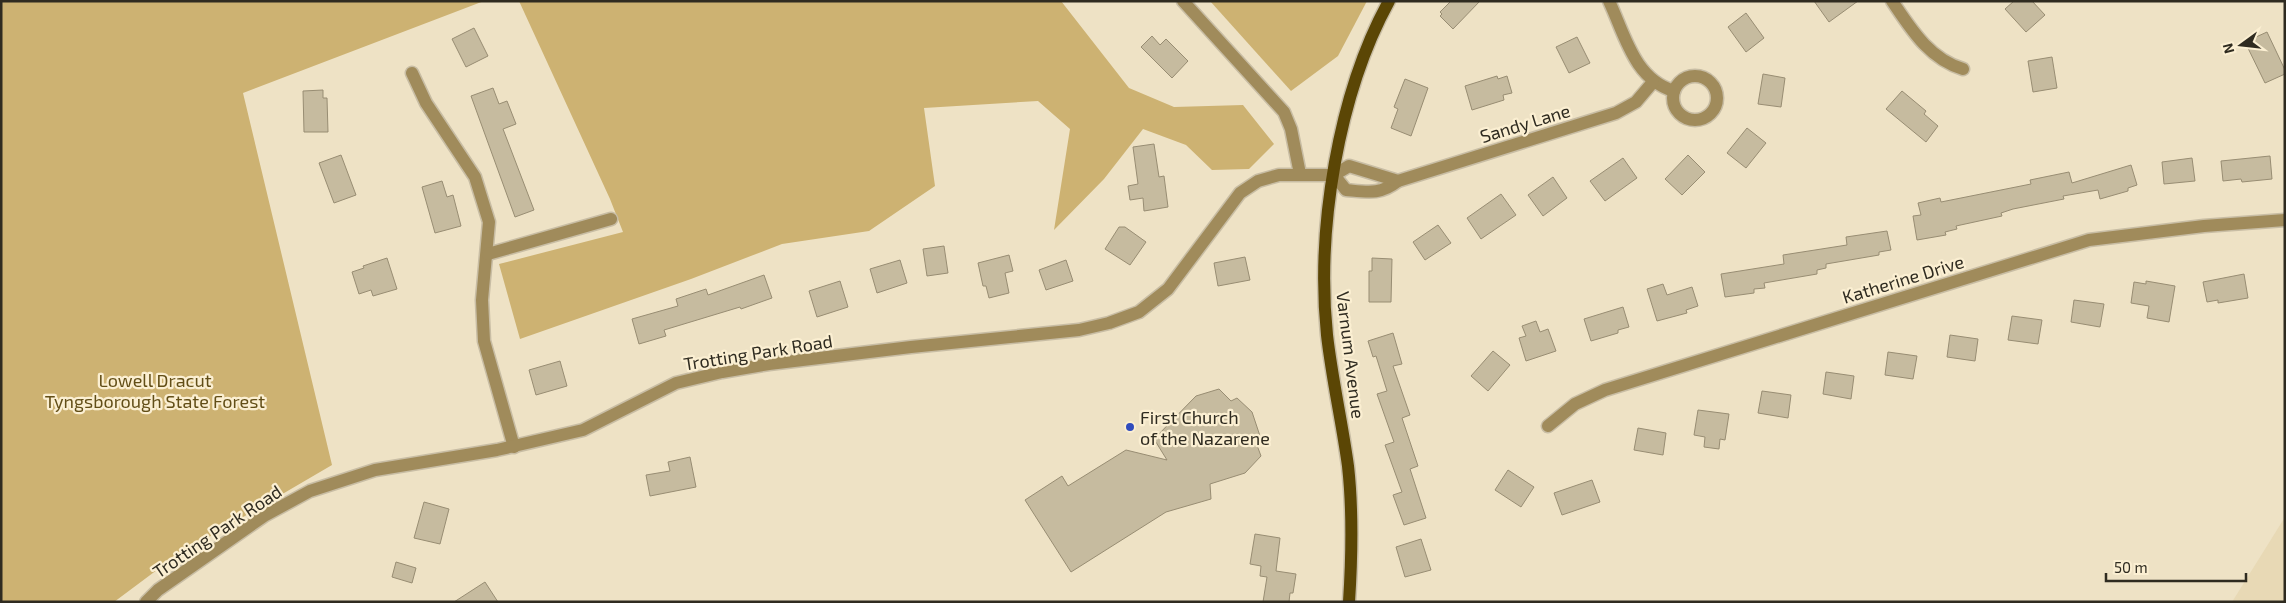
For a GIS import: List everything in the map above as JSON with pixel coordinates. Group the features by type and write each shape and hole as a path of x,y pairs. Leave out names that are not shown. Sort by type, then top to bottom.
{"main road":[{"name":"Varnum Avenue","path":"1349,602 1352,539 1351,502 1343,433 1327,336 1324,294 1326,237 1334,175 1346,115 1364,55 1389,1"}],"street":[{"path":"1183,1 1284,112 1291,129 1300,174"},
{"path":"1609,1 1637,62 1653,82 1674,91"},
{"path":"1892,1 1916,36 1935,55 1950,65 1963,69"},
{"path":"412,73 426,103 475,177 489,222 488,254 482,300 484,341 514,446"},
{"name":"Sandy Lane","path":"1334,175 1346,190 1375,192 1388,189 1398,181 1616,113 1636,102 1653,82"},
{"path":"1334,175 1350,166 1398,181"},
{"name":"Trotting Park Road","path":"146,602 158,590 213,554 264,516 310,491 375,470 514,446 582,430 676,383 722,372 912,347 1079,330 1109,323 1139,312 1168,289 1240,193 1258,182 1279,175 1334,175"},
{"path":"488,254 610,219"},
{"name":"Katherine Drive","path":"1548,426 1575,404 1605,390 2089,240 2204,226 2285,220"}],"shaded area":[{"path":"2285,517 2285,602 2232,602"}],"green space":[{"name":"Lowell Dracut Tyngsborough State Forest","path":"1,1 484,1 243,93 332,465 173,558 114,602 1,602"},
{"path":"519,1 1061,1 1129,88 1174,107 1243,105 1274,144 1249,169 1212,170 1186,145 1143,129 1104,179 1054,230 1070,129 1038,101 924,108 935,186 869,231 782,244 691,279 520,339 499,264 623,232 610,199"},
{"path":"1210,1 1367,1 1338,56 1291,91"}],"building":[{"path":"1451,1 1480,1 1453,29 1440,16 1442,14 1440,12"},
{"path":"1814,1 1858,1 1829,22"},
{"path":"2014,1 2032,1 2045,15 2026,32 2005,9"},
{"path":"1746,13 1764,38 1746,52 1728,27"},
{"path":"474,28 488,56 466,67 452,39"},
{"path":"2267,32 2285,70 2285,74 2265,83 2245,42"},
{"path":"1152,36 1160,45 1166,39 1188,61 1172,78 1141,47"},
{"path":"1577,37 1590,63 1569,73 1556,47"},
{"path":"2052,57 2057,88 2033,92 2028,61"},
{"path":"1763,74 1785,78 1781,107 1758,104"},
{"path":"1497,76 1498,79 1507,76 1512,93 1503,95 1504,100 1472,110 1465,86"},
{"path":"1405,79 1428,88 1411,136 1391,128 1398,109 1394,107"},
{"path":"493,88 499,104 507,101 516,124 503,129 534,210 515,217 471,96"},
{"path":"323,90 323,98 327,98 328,132 304,132 303,91"},
{"path":"1902,91 1926,111 1924,114 1938,126 1926,142 1886,109"},
{"path":"1747,128 1766,143 1746,168 1727,153"},
{"path":"1154,144 1159,177 1164,176 1168,207 1144,211 1143,198 1130,200 1128,186 1138,184 1133,147"},
{"path":"341,155 356,195 334,203 319,163"},
{"path":"1688,155 1705,172 1682,195 1665,179"},
{"path":"2270,156 2272,179 2242,182 2241,179 2223,181 2221,161"},
{"path":"1623,158 1637,178 1605,201 1590,181"},
{"path":"2192,158 2195,181 2164,184 2162,162"},
{"path":"2131,165 2137,185 2128,188 2128,191 2100,199 2098,190 2063,196 2064,199 2013,209 2001,213 2002,216 1956,226 1957,229 1945,232 1946,235 1917,240 1913,216 1921,215 1918,203 1940,198 1941,202 2031,184 2030,180 2069,172 2072,183"},
{"path":"1553,177 1567,198 1543,216 1528,195"},
{"path":"442,181 447,197 453,195 461,226 435,233 422,187"},
{"path":"1501,194 1516,215 1481,239 1467,218"},
{"path":"1438,225 1451,243 1425,260 1413,242"},
{"path":"1119,227 1125,227 1146,242 1130,265 1105,249"},
{"path":"1887,231 1891,250 1879,252 1879,255 1826,264 1826,268 1817,270 1817,274 1764,283 1765,288 1754,289 1754,293 1725,297 1721,274 1784,264 1783,255 1847,245 1846,237"},
{"path":"944,246 948,273 927,276 923,249"},
{"path":"1009,255 1013,271 1005,273 1009,293 989,298 986,286 983,286 978,263"},
{"path":"1245,257 1250,280 1218,286 1214,263"},
{"path":"387,258 397,289 373,296 371,290 359,294 352,272"},
{"path":"1372,258 1392,259 1391,302 1369,302 1369,271 1372,271"},
{"path":"900,260 907,283 877,293 870,269"},
{"path":"1066,260 1073,281 1046,290 1039,270"},
{"path":"2244,274 2248,298 2218,303 2218,300 2207,302 2203,282"},
{"path":"764,275 772,298 741,309 740,307 664,330 666,336 639,344 632,319 678,306 676,299 706,289 708,295"},
{"path":"840,281 848,307 817,317 809,291"},
{"path":"2146,281 2175,286 2169,322 2147,318 2149,306 2131,303 2134,282 2146,284"},
{"path":"1663,284 1667,295 1692,287 1698,306 1686,310 1687,313 1657,321 1647,289"},
{"path":"2074,300 2104,304 2100,327 2071,322"},
{"path":"1623,307 1629,327 1618,330 1618,333 1591,341 1584,319"},
{"path":"2012,316 2042,320 2038,344 2008,340"},
{"path":"1536,321 1540,332 1548,329 1556,351 1526,361 1519,338 1526,336 1522,326"},
{"path":"1393,333 1402,364 1393,366 1410,415 1402,418 1418,466 1410,469 1426,518 1404,525 1393,495 1402,492 1385,445 1394,442 1377,394 1387,391 1376,356 1373,357 1368,341"},
{"path":"1950,335 1978,339 1975,361 1947,357"},
{"path":"1493,351 1510,365 1488,391 1471,376"},
{"path":"1888,352 1917,356 1913,379 1885,375"},
{"path":"560,361 567,386 536,395 529,370"},
{"path":"1826,372 1854,376 1851,399 1823,394"},
{"path":"1219,389 1231,401 1237,398 1252,412 1260,436 1255,440 1261,456 1245,473 1210,484 1211,499 1166,512 1071,572 1025,500 1062,476 1068,486 1126,450 1167,460 1154,439 1196,396"},
{"path":"1762,391 1791,395 1788,418 1758,413"},
{"path":"1698,410 1729,414 1725,440 1720,439 1719,449 1704,447 1705,437 1694,435"},
{"path":"1638,428 1666,433 1663,455 1634,450"},
{"path":"690,457 696,487 650,496 646,475 670,471 668,462"},
{"path":"1508,470 1534,487 1521,507 1495,490"},
{"path":"1592,480 1600,502 1562,515 1554,493"},
{"path":"424,502 449,509 440,544 414,538"},
{"path":"1255,534 1280,538 1276,571 1296,574 1293,593 1290,593 1289,602 1263,602 1267,577 1260,576 1261,566 1250,564"},
{"path":"1421,539 1431,570 1405,577 1396,547"},
{"path":"396,562 416,568 412,583 392,577"},
{"path":"485,582 498,602 454,602"}],"place":[{"name":"First Church of the Nazarene","path":"1130,427"}]}
